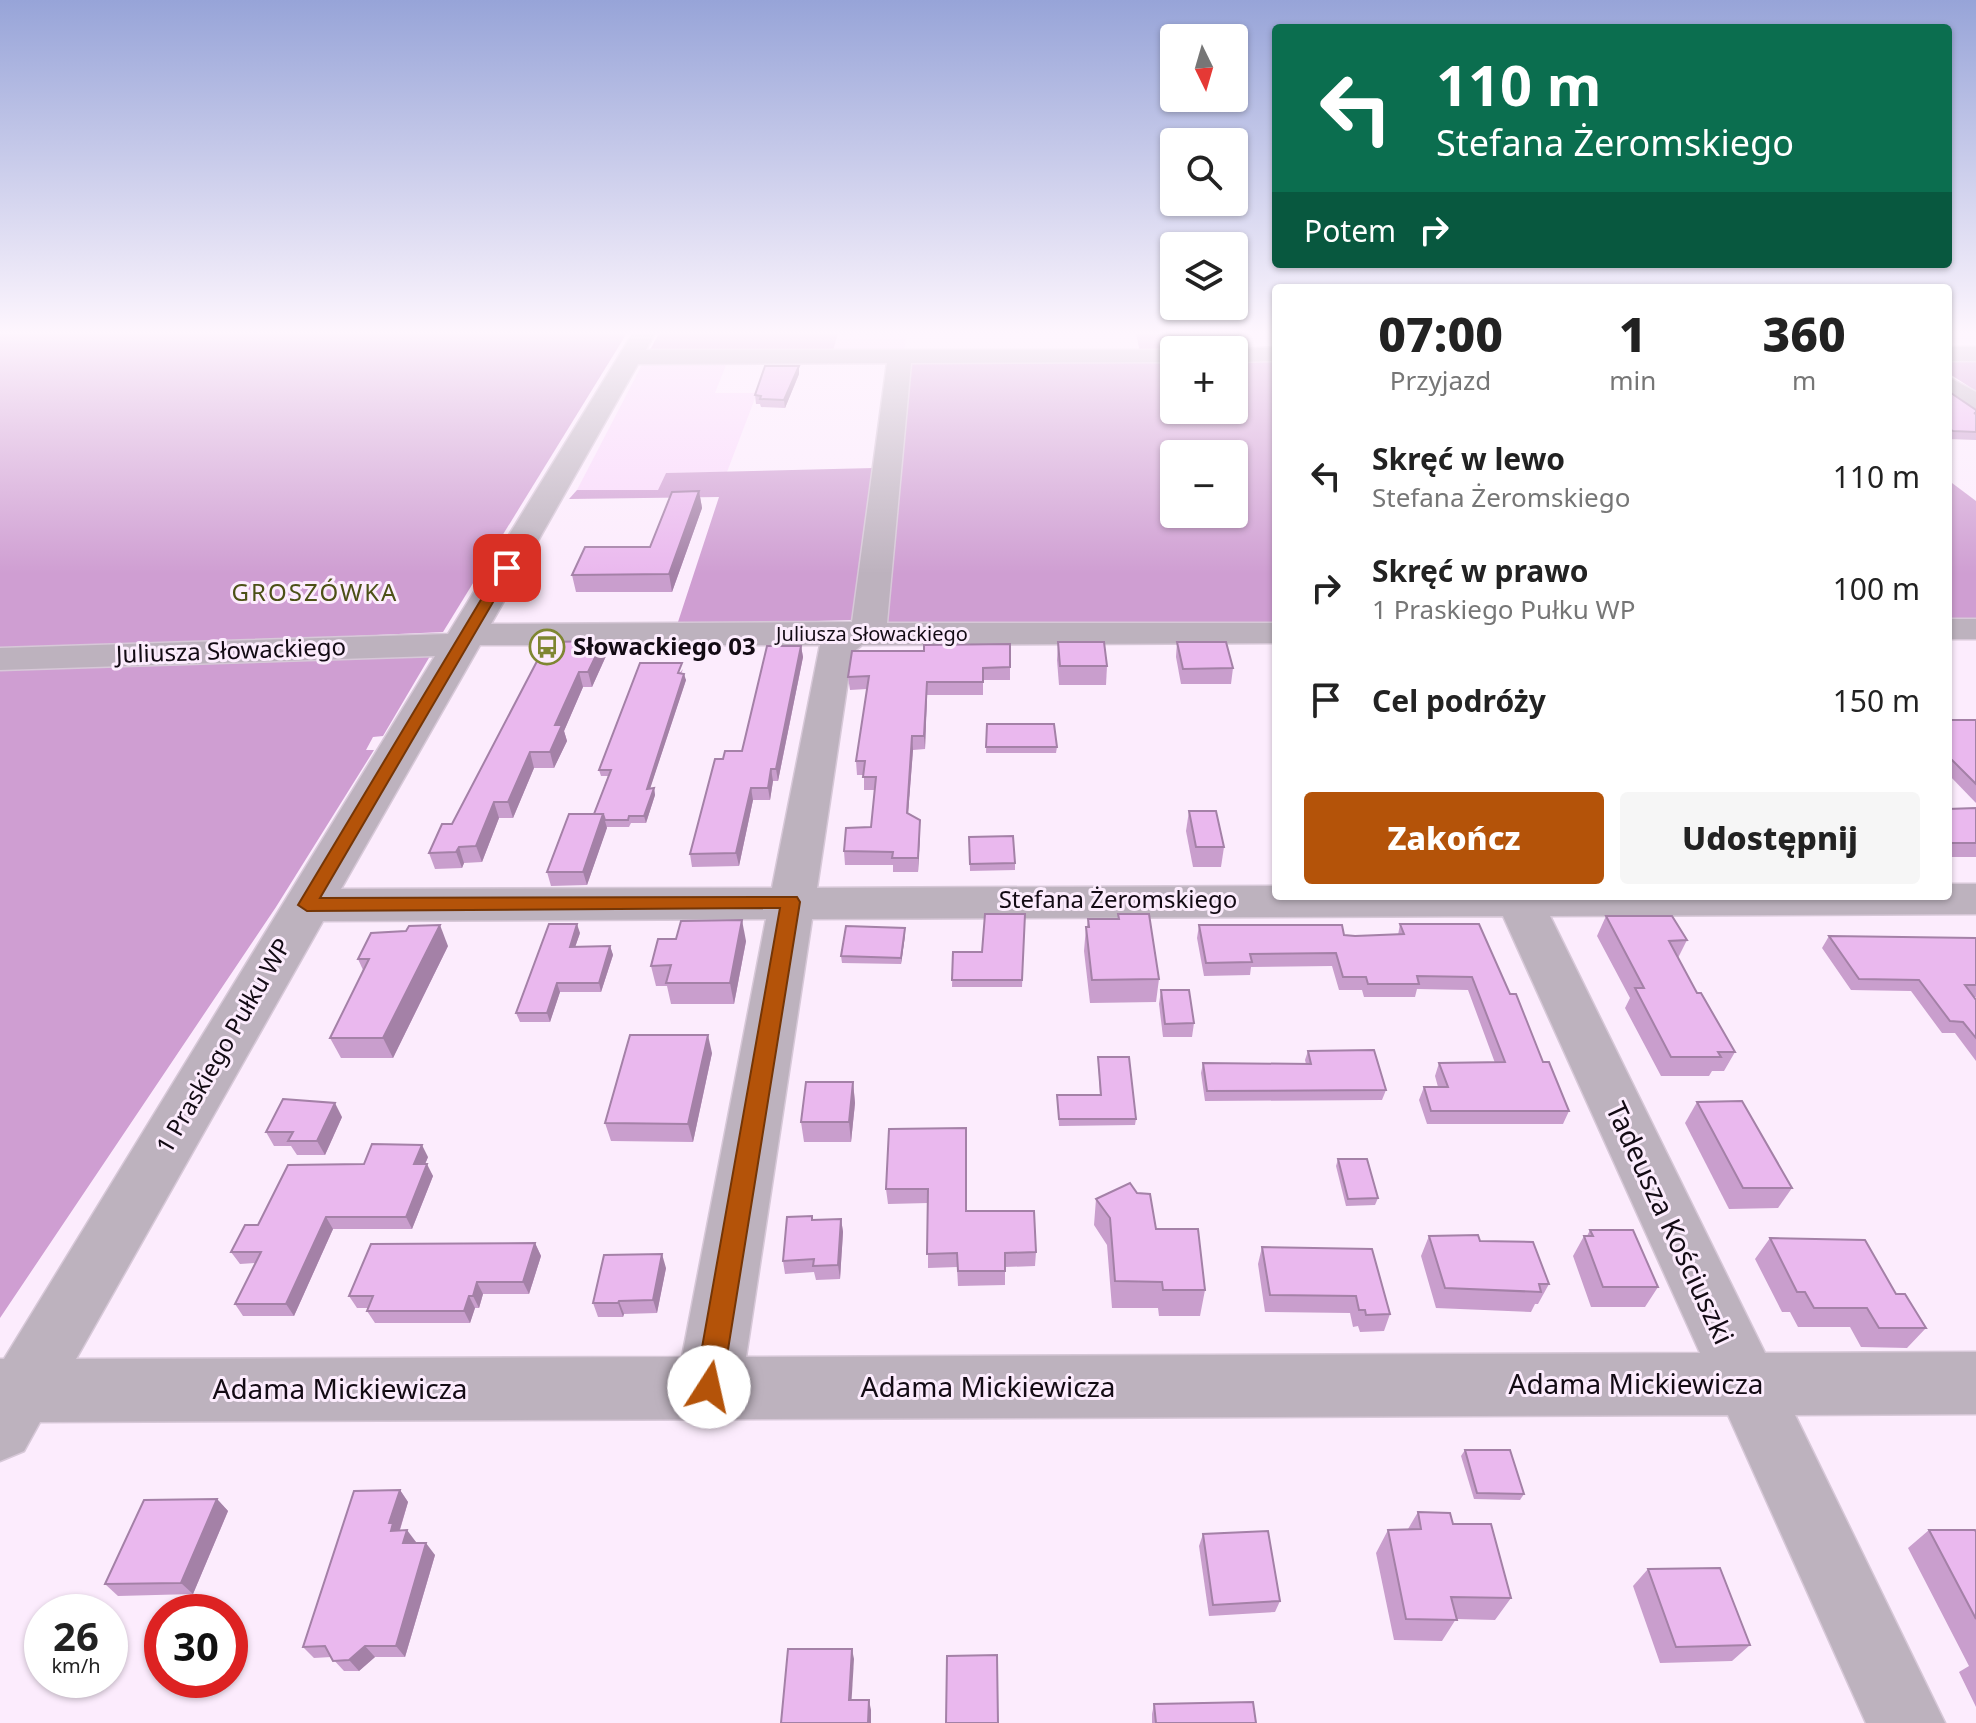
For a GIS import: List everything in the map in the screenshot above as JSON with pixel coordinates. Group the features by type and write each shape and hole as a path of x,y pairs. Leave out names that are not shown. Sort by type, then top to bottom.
{"street":[{"name":"1 Praskiego Pułku WP","path":"7,1403 307,905 597,413"},
{"path":"709,1387 835,649 852,635 869,628 894,413"},
{"path":"1952,629 1976,629"},
{"name":"Juliusza Słowackiego","path":"0,659 465,639 1272,633"},
{"name":"Stefana Żeromskiego","path":"307,905 1272,899"},
{"name":"Stefana Żeromskiego","path":"1952,899 1976,899"},
{"name":"Tadeusza Kościuszki","path":"1519,900 1906,1723"},
{"name":"Adama Mickiewicza","path":"7,1403 709,1387 1976,1383"}],"shaded area":[{"path":"0,413 578,413 443,632 0,652"},
{"path":"617,413 749,413 727,472 666,473 658,490 577,490"},
{"path":"904,413 1160,413 1160,424 1248,424 1248,413 1272,413 1272,625 882,627"},
{"path":"874,468 853,620 677,625 719,497 569,499 577,490 658,490 666,473"},
{"path":"1952,483 1976,501 1976,622 1952,622"},
{"path":"433,651 383,736 373,737 366,750 374,750 276,907 0,1318 0,664"}],"building":[{"path":"1952,413 1976,414 1976,432 1953,431"},
{"path":"699,491 669,574 572,575 585,547 650,547 672,492"},
{"path":"603,641 588,672 579,672 555,725 562,725 550,752 530,752 508,802 494,802 476,846 459,847 456,852 429,853 442,824 452,824 547,642"},
{"path":"1058,642 1104,642 1107,666 1060,666"},
{"path":"1177,642 1226,642 1233,668 1183,669"},
{"path":"1010,644 1010,667 983,668 983,682 927,682 924,736 912,736 907,813 920,820 918,858 892,858 893,852 844,851 846,828 871,827 876,777 863,777 865,761 856,761 869,676 848,677 852,651 924,651 924,645"},
{"path":"767,646 801,646 776,769 771,769 768,788 751,788 736,853 690,854 715,759 723,759 725,751 742,751"},
{"path":"640,663 682,663 678,673 684,674 647,789 654,788 644,816 605,820 603,814 594,814 611,770 599,770"},
{"path":"1952,720 1976,720 1976,784 1952,760"},
{"path":"987,724 1054,724 1057,747 986,747"},
{"path":"1976,808 1976,843 1952,843 1952,809"},
{"path":"1189,811 1216,811 1224,847 1196,847"},
{"path":"569,814 603,814 583,872 547,872"},
{"path":"1013,836 1015,863 970,864 969,837"},
{"path":"985,914 1025,914 1022,980 952,980 953,952 982,952"},
{"path":"1118,914 1149,914 1159,979 1092,980 1086,927 1089,927 1088,919 1119,919"},
{"path":"1606,916 1672,916 1687,940 1669,941 1697,993 1701,993 1735,1052 1718,1052 1721,1057 1671,1057 1635,988 1644,988"},
{"path":"742,920 730,983 666,983 671,965 651,966 658,939 676,939 681,921"},
{"path":"549,924 577,924 570,947 610,946 599,983 557,983 547,1013 516,1013"},
{"path":"1400,924 1479,924 1510,994 1516,994 1543,1062 1549,1062 1569,1111 1431,1111 1424,1087 1448,1087 1439,1063 1505,1062 1472,977 1417,976 1419,984 1368,984 1366,977 1343,977 1336,953 1250,954 1252,962 1206,963 1199,925 1342,925 1344,935 1355,936 1404,934"},
{"path":"440,925 383,1038 330,1038 369,959 358,959 371,933 406,931 409,926"},
{"path":"846,926 905,928 901,958 841,956"},
{"path":"1829,936 1976,938 1976,985 1965,985 1976,1000 1976,1038 1963,1022 1950,1021 1919,980 1859,979"},
{"path":"1161,990 1189,990 1194,1023 1165,1024"},
{"path":"630,1035 708,1035 688,1124 605,1123"},
{"path":"1374,1050 1386,1090 1207,1091 1203,1063 1311,1064 1308,1051"},
{"path":"1098,1057 1129,1057 1136,1119 1059,1119 1057,1095 1101,1095"},
{"path":"806,1082 853,1082 849,1122 801,1122"},
{"path":"283,1099 335,1103 317,1141 288,1141 293,1132 266,1132"},
{"path":"1742,1101 1792,1188 1743,1188 1697,1102"},
{"path":"966,1128 966,1211 1034,1211 1036,1252 1005,1253 1005,1271 958,1271 957,1253 927,1254 928,1189 886,1189 889,1129"},
{"path":"372,1144 422,1145 414,1164 427,1164 406,1217 326,1217 286,1304 235,1304 261,1252 231,1252 245,1225 258,1225 288,1165 364,1164"},
{"path":"1338,1159 1367,1159 1378,1198 1348,1199"},
{"path":"1130,1183 1137,1193 1150,1194 1156,1229 1198,1229 1205,1290 1163,1290 1162,1282 1115,1281 1110,1218 1096,1199"},
{"path":"812,1216 812,1220 841,1219 838,1265 813,1266 814,1259 783,1261 787,1217"},
{"path":"1590,1230 1633,1230 1658,1287 1603,1287 1584,1236 1593,1236"},
{"path":"1478,1235 1480,1241 1533,1242 1549,1284 1539,1284 1541,1292 1445,1288 1429,1236"},
{"path":"1770,1238 1865,1240 1896,1294 1905,1294 1926,1328 1879,1328 1867,1308 1814,1308 1805,1292 1797,1292"},
{"path":"535,1243 523,1282 477,1282 464,1311 367,1311 373,1296 349,1296 371,1244"},
{"path":"1262,1247 1372,1249 1390,1314 1366,1315 1365,1310 1359,1310 1356,1296 1270,1295"},
{"path":"662,1254 653,1300 593,1303 604,1255"},
{"path":"1465,1450 1510,1450 1524,1494 1477,1493"},
{"path":"400,1490 389,1523 393,1523 391,1531 407,1530 403,1543 426,1543 396,1646 365,1646 349,1660 333,1661 325,1646 303,1647 354,1491"},
{"path":"217,1499 181,1583 105,1584 144,1500"},
{"path":"1418,1512 1450,1513 1453,1524 1491,1524 1511,1598 1451,1597 1457,1620 1406,1619 1388,1530 1421,1529"},
{"path":"1929,1530 1975,1530 1976,1619"},
{"path":"1268,1531 1280,1601 1213,1605 1203,1534"},
{"path":"1720,1568 1750,1645 1676,1647 1648,1569"},
{"path":"788,1649 852,1649 849,1700 869,1700 868,1723 781,1723"},
{"path":"997,1655 998,1723 946,1723 947,1656"},
{"path":"1253,1702 1256,1723 1156,1723 1154,1704"}],"place":[{"name":"Słowackiego 03","path":"547,647"}],"district":[{"name":"GROSZÓWKA","path":"315,593"}],"route":[{"path":"507,568 307,905 790,902 709,1387"}]}
